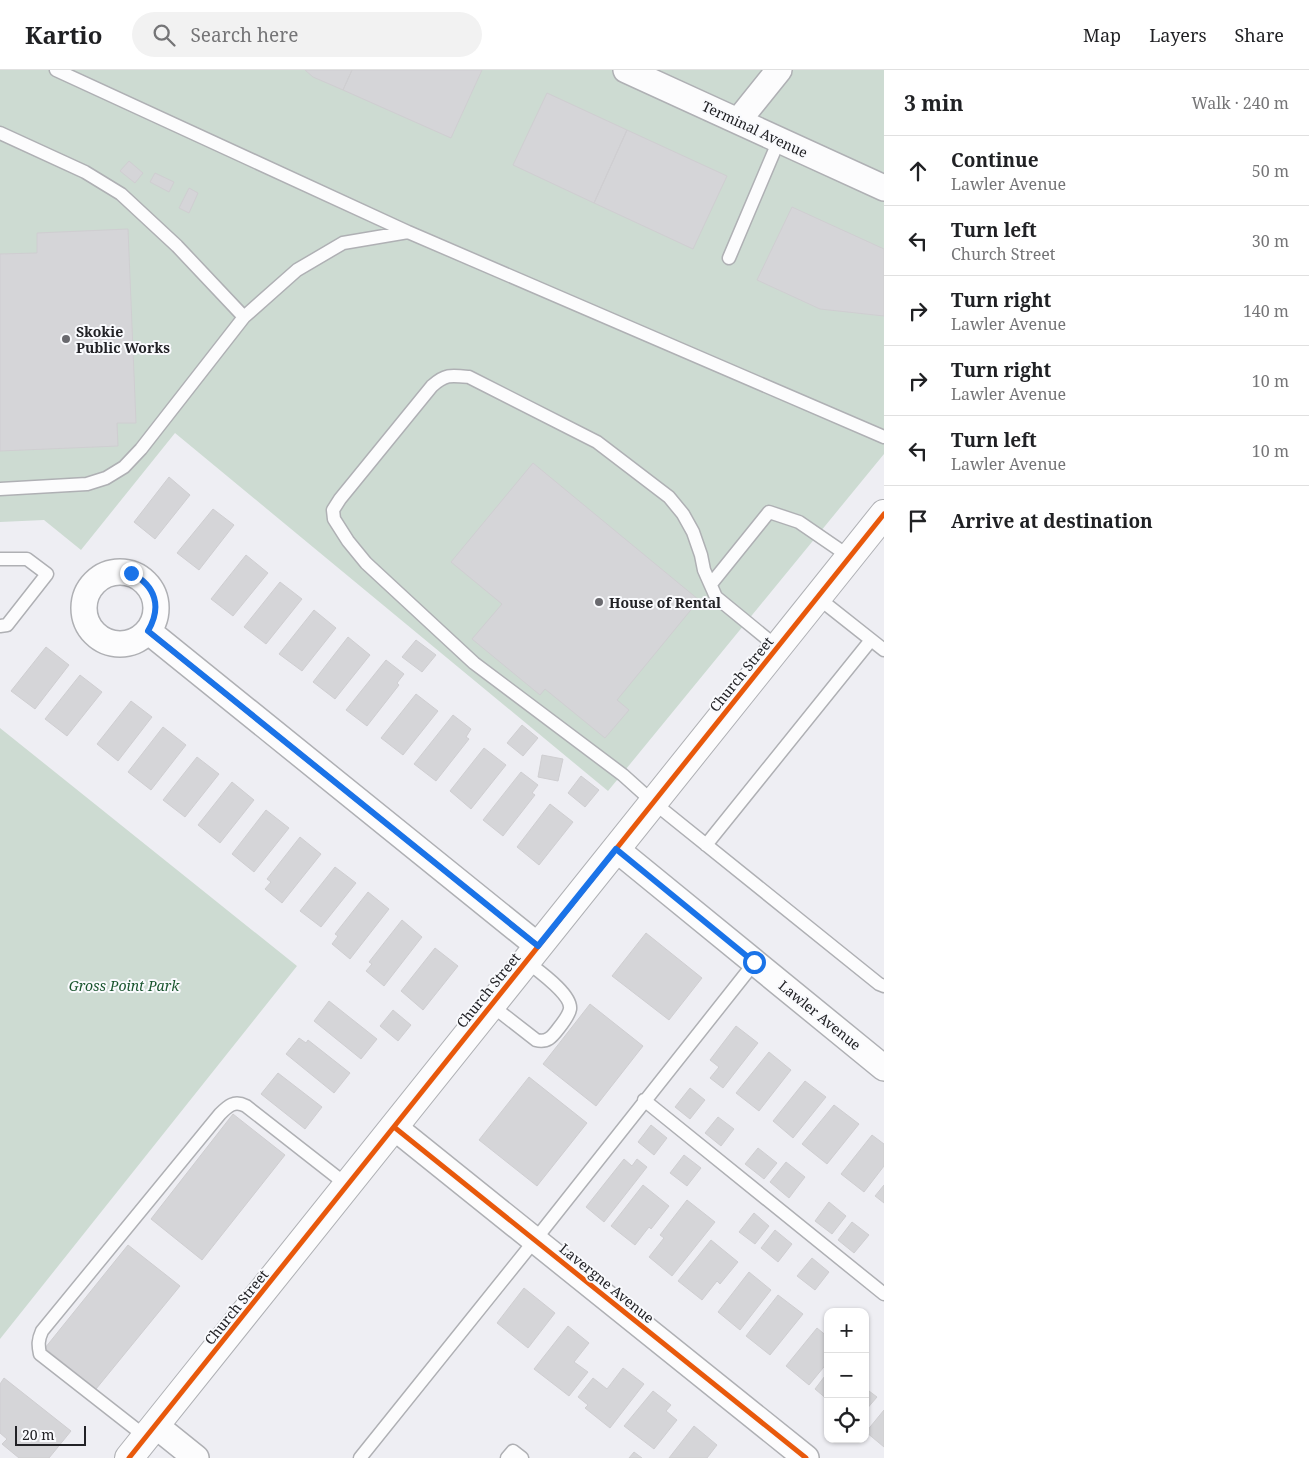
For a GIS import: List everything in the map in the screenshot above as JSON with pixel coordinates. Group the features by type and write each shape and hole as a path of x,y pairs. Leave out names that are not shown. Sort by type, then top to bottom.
{"street":[{"name":"Terminal Avenue","path":"626,70 884,188"},
{"path":"738,121 779,70"},
{"name":"Church Street","path":"129,1458 884,514"},
{"path":"148,631 532,954"},
{"name":"Lawler Avenue","path":"616,849 884,1068"},
{"name":"Lavergne Avenue","path":"394,1126 806,1458"},
{"path":"151,1431 196,1458"}],"lane":[{"path":"56,70 408,232 884,437"},
{"path":"0,133 85,172 121,194 176,246 244,317"},
{"path":"729,258 779,140"},
{"path":"0,489 86,484 106,478 124,467 141,450 244,317 297,270 343,243 408,232"},
{"path":"777,647 716,597 704,570 693,532 683,514 669,497 597,442 469,376 454,375 441,378 432,386 333,510 334,519 348,541 366,562 474,663 623,775 706,845 878,984 884,986"},
{"path":"711,584 769,512 799,522 850,557"},
{"path":"0,559 27,559 47,574 7,626 0,626"},
{"path":"817,597 884,650"},
{"path":"706,845 871,640"},
{"path":"491,1005 536,1040 542,1042 548,1040 559,1028 570,1009 569,1002 532,954"},
{"path":"360,1458 754,962"},
{"path":"644,1100 884,1294"},
{"path":"151,1431 40,1354 38,1339 42,1331 220,1114 234,1103 246,1106 347,1185"},
{"path":"507,1458 513,1451 522,1458"}],"green space":[{"path":"0,70 884,70 884,454 608,791 175,433 81,550 44,520 0,522"},
{"name":"Gross Point Park","path":"0,728 297,966 0,1339"}],"building":[{"path":"305,70 352,70 343,90 313,77"},
{"path":"352,70 482,70 451,138 343,90"},
{"path":"547,93 627,130 594,203 513,165"},
{"path":"627,130 727,176 693,249 594,203"},
{"path":"129,161 143,173 135,183 120,171"},
{"path":"155,173 174,182 169,192 150,182"},
{"path":"189,188 198,193 189,213 179,208"},
{"path":"792,207 884,249 884,316 820,309 757,280"},
{"name":"Skokie Public Works","path":"128,229 136,423 117,423 118,446 0,451 0,254 37,253 37,233"},
{"name":"House of Rental","path":"533,463 699,600 617,700 629,710 605,738 545,689 540,695 472,639 502,604 451,562"},
{"path":"169,477 190,495 155,539 134,522"},
{"path":"213,509 234,525 199,570 177,553"},
{"path":"246,555 268,573 233,616 211,599"},
{"path":"280,582 302,599 266,644 244,627"},
{"path":"314,610 336,628 302,671 279,654"},
{"path":"348,637 370,655 335,699 313,682"},
{"path":"416,640 436,655 422,672 402,657"},
{"path":"46,647 69,665 35,709 11,691"},
{"path":"386,660 404,674 397,683 399,685 367,726 346,710"},
{"path":"80,675 102,692 67,736 45,719"},
{"path":"416,694 438,711 403,755 381,738"},
{"path":"131,701 152,717 118,761 97,744"},
{"path":"453,715 471,729 466,737 469,739 436,781 414,764"},
{"path":"522,725 538,738 523,756 507,743"},
{"path":"163,727 186,745 151,790 128,772"},
{"path":"484,748 506,765 471,809 450,791"},
{"path":"542,755 563,759 558,781 538,777"},
{"path":"197,757 219,774 185,817 163,800"},
{"path":"521,772 538,785 532,793 535,795 503,836 483,820"},
{"path":"581,776 599,790 585,807 568,793"},
{"path":"232,782 254,800 220,843 198,825"},
{"path":"550,804 573,822 539,865 517,847"},
{"path":"266,810 289,828 254,872 232,854"},
{"path":"300,837 321,854 282,903 265,889 271,882 267,879"},
{"path":"335,867 356,883 321,927 300,911"},
{"path":"368,892 389,909 350,959 332,944 338,936 335,934"},
{"path":"402,920 422,937 384,986 366,971 372,964 369,962"},
{"path":"646,933 702,978 669,1020 612,976"},
{"path":"435,948 458,966 423,1010 401,991"},
{"path":"329,1001 377,1039 361,1059 314,1021"},
{"path":"590,1004 643,1046 596,1106 543,1064"},
{"path":"393,1010 411,1025 398,1041 380,1026"},
{"path":"736,1026 758,1043 723,1088 710,1078 719,1067 710,1060"},
{"path":"299,1038 306,1043 308,1040 350,1073 334,1093 286,1054"},
{"path":"769,1052 791,1070 759,1111 736,1093"},
{"path":"278,1073 322,1107 305,1129 261,1094"},
{"path":"529,1077 587,1123 537,1186 479,1140"},
{"path":"805,1081 826,1097 793,1138 773,1121"},
{"path":"690,1088 705,1100 690,1119 675,1107"},
{"path":"834,1105 859,1124 827,1164 802,1144"},
{"path":"233,1114 285,1155 202,1260 151,1219"},
{"path":"718,1117 734,1129 721,1146 705,1133"},
{"path":"651,1125 667,1138 654,1155 638,1142"},
{"path":"872,1135 884,1144 884,1166 864,1192 841,1174"},
{"path":"758,1148 777,1163 764,1179 745,1164"},
{"path":"684,1155 701,1168 687,1186 670,1173"},
{"path":"624,1159 632,1166 637,1159 647,1167 604,1222 586,1207"},
{"path":"786,1162 805,1177 789,1198 770,1182"},
{"path":"643,1185 669,1206 651,1229 649,1227 635,1245 611,1226"},
{"path":"884,1185 884,1203 875,1196"},
{"path":"687,1200 715,1222 672,1276 649,1257 664,1238 660,1235"},
{"path":"829,1202 846,1216 832,1234 815,1221"},
{"path":"754,1213 769,1226 755,1244 739,1232"},
{"path":"852,1222 869,1235 854,1253 838,1240"},
{"path":"775,1230 792,1244 778,1262 761,1248"},
{"path":"711,1240 738,1262 720,1284 717,1281 702,1300 678,1281"},
{"path":"128,1245 180,1286 96,1389 45,1348"},
{"path":"812,1258 829,1272 815,1290 797,1276"},
{"path":"749,1272 771,1290 740,1330 718,1312"},
{"path":"524,1288 555,1313 528,1348 497,1323"},
{"path":"778,1295 803,1314 770,1355 746,1336"},
{"path":"568,1326 589,1343 574,1362 588,1372 569,1396 534,1369"},
{"path":"817,1328 824,1334 824,1367 809,1385 786,1366"},
{"path":"623,1368 644,1384 610,1428 585,1408 588,1405 578,1397 593,1378 607,1389"},
{"path":"824,1377 824,1397 815,1389"},
{"path":"4,1378 71,1431 49,1458 19,1458 2,1444 7,1439 0,1433 0,1384"},
{"path":"653,1391 671,1405 666,1411 677,1420 654,1449 624,1426"},
{"path":"869,1391 877,1397 869,1406"},
{"path":"884,1410 884,1447 869,1434 869,1428"},
{"path":"694,1426 717,1445 707,1458 669,1458"},
{"path":"634,1452 642,1458 629,1458"}],"cycle path":[{"path":"129,1458 884,514"},
{"path":"148,631 538,946"},
{"path":"394,1127 806,1458"}],"place":[{"name":"Skokie Public Works","path":"66,339"},
{"name":"House of Rental","path":"599,602"}],"route":[{"path":"131,573 142,579 150,587 154,598 156,610 154,621 148,631 538,946 616,849 754,962"}]}
